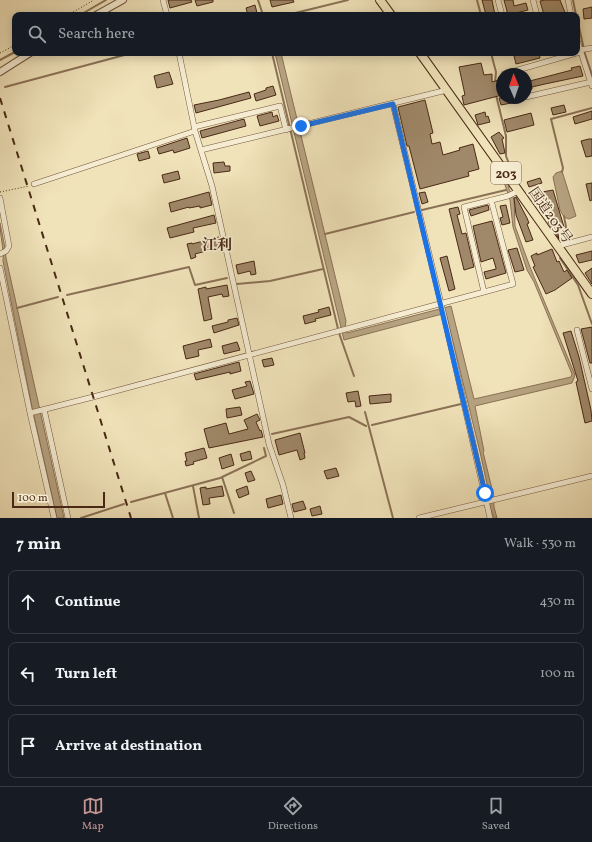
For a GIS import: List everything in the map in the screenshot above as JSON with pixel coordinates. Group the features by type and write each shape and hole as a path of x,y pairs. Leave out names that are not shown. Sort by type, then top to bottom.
{"highway":[{"path":"380,0 389,12"},
{"name":"国道203号","path":"422,56 516,192 558,246 592,294"}],"street":[{"path":"101,12 123,0"},
{"path":"163,0 166,12"},
{"path":"498,0 501,12"},
{"path":"533,0 536,12"},
{"path":"568,0 570,12"},
{"path":"532,96 591,84 580,51 590,48"},
{"path":"0,72 25,56"},
{"path":"180,56 194,129 212,186 269,444 283,485 291,518"},
{"path":"527,68 565,56"},
{"path":"201,150 447,90"},
{"path":"393,104 444,316 490,518"},
{"path":"34,184 194,129 280,106 286,130"},
{"path":"484,292 464,207 508,196 516,192"},
{"path":"0,198 9,246 3,253"},
{"path":"30,412 250,355 513,284 491,200"},
{"path":"558,246 592,237"},
{"path":"0,268 54,518"},
{"path":"577,330 592,389"},
{"path":"44,409 68,518"},
{"path":"419,518 592,476"}],"path":[{"path":"73,12 94,0"},
{"path":"0,53 12,47"},
{"path":"0,192 34,184"}],"shaded area":[{"path":"276,56 282,56 346,321 345,328 347,333 451,306 474,399 571,377 572,374 534,282 527,270 513,227 510,200 504,182 505,180 509,185 509,189 514,199 515,226 530,267 575,375 572,383 475,406 497,518 494,518 490,508 489,493 480,452 446,313 344,340"},
{"path":"562,171 576,216 569,219 564,217 560,210 553,177 556,173"},
{"path":"0,223 6,258 64,518 57,518 32,407 3,261"}],"building":[{"path":"168,0 191,0 192,2 170,8"},
{"path":"195,0 213,0 213,2 197,6"},
{"path":"270,0 293,0 294,2 272,7"},
{"path":"482,0 492,0 494,12 485,12"},
{"path":"504,0 513,0 514,6 526,3 528,10 520,12 507,12"},
{"path":"560,0 565,12 543,12 540,1"},
{"path":"255,5 257,12 247,12 246,8"},
{"path":"592,7 592,18 584,19 583,9"},
{"path":"514,56 540,56 540,58 516,64"},
{"path":"481,63 484,75 492,74 492,82 496,81 496,97 464,105 462,96 465,95 459,67"},
{"path":"580,66 583,76 532,87 532,80 572,70 571,68"},
{"path":"169,72 173,84 157,88 154,76"},
{"path":"273,86 276,95 256,101 254,94"},
{"path":"249,92 251,98 196,113 194,105"},
{"path":"425,100 433,133 430,134 432,144 440,142 443,155 473,144 479,169 468,172 469,176 420,189 409,146 407,146 398,107"},
{"path":"564,105 566,112 553,115 551,108"},
{"path":"592,111 592,119 575,124 573,117"},
{"path":"272,112 273,117 277,115 279,121 260,126 257,116"},
{"path":"485,112 486,117 488,116 490,122 478,125 475,115"},
{"path":"531,113 534,125 507,132 504,120"},
{"path":"244,119 246,126 202,138 200,131"},
{"path":"499,132 504,138 502,139 505,153 500,154 491,137"},
{"path":"187,138 190,148 174,153 173,150 159,154 157,148"},
{"path":"592,139 592,156 586,157 581,141"},
{"path":"148,151 150,158 139,161 137,154"},
{"path":"224,162 225,166 230,166 230,171 214,173 213,163"},
{"path":"178,171 180,179 164,183 162,175"},
{"path":"540,178 542,183 529,187 527,182"},
{"path":"592,183 592,200 590,201 586,184"},
{"path":"553,190 564,227 557,229 559,239 548,222 550,221 542,192"},
{"path":"209,192 212,205 200,208 200,206 189,207 171,212 169,203"},
{"path":"425,192 428,202 422,204 419,193"},
{"path":"516,197 529,223 527,224 533,240 526,242 516,215 514,198"},
{"path":"488,205 489,210 471,216 469,210"},
{"path":"506,205 510,223 502,225 500,218 503,217 500,206"},
{"path":"458,207 460,214 457,215 462,234 466,233 474,267 464,270 449,209"},
{"path":"214,215 216,223 193,228 194,232 170,238 167,228"},
{"path":"492,221 506,273 486,279 484,272 496,268 493,258 481,262 473,226"},
{"path":"219,237 221,247 195,254 196,257 191,259 187,244"},
{"path":"517,248 524,270 515,272 508,250"},
{"path":"552,249 557,262 559,261 564,272 567,270 572,278 555,290 546,294 533,267 535,266 531,256"},
{"path":"592,251 592,260 579,263 576,255"},
{"path":"447,256 455,289 449,291 440,258"},
{"path":"254,261 256,274 251,275 250,271 238,274 236,265"},
{"path":"592,268 592,284 585,273"},
{"path":"227,285 229,296 223,297 222,294 208,297 212,319 204,321 198,289"},
{"path":"329,307 331,315 315,319 316,321 305,324 303,316 319,312 318,310"},
{"path":"237,318 239,325 214,333 212,326"},
{"path":"592,327 592,363 590,363 581,329"},
{"path":"571,331 579,357 591,410 592,421 585,423 576,382 578,381 563,333"},
{"path":"210,339 212,347 198,350 199,356 186,359 183,346"},
{"path":"237,342 240,350 224,354 222,346"},
{"path":"272,358 274,365 264,367 262,360"},
{"path":"239,362 241,371 196,380 194,374"},
{"path":"250,381 254,394 235,399 232,390 247,386 245,382"},
{"path":"358,391 361,406 356,407 355,401 348,402 346,393"},
{"path":"391,394 391,402 370,404 369,396"},
{"path":"240,407 242,415 227,418 226,409"},
{"path":"257,414 260,420 256,422 263,437 209,448 204,429 226,423 229,434 248,429 244,420"},
{"path":"300,433 305,458 300,460 297,450 279,455 275,440"},
{"path":"204,448 207,458 193,462 194,464 186,466 185,461 187,461 185,453"},
{"path":"250,451 252,459 242,461 240,454"},
{"path":"231,454 234,465 222,469 219,458"},
{"path":"336,468 339,476 327,479 324,471"},
{"path":"251,471 255,480 248,482 245,473"},
{"path":"222,486 224,496 209,498 210,504 203,505 200,488 206,487 206,489"},
{"path":"247,486 249,494 239,498 236,490"},
{"path":"281,495 283,504 268,508 266,499"},
{"path":"303,501 306,509 294,512 292,504"},
{"path":"320,506 322,514 312,516 310,509"}],"waterway":[{"path":"85,12 106,0"},
{"path":"258,0 262,12"},
{"path":"299,12 348,0"},
{"path":"477,0 480,12"},
{"path":"573,0 575,12"},
{"path":"580,32 592,75"},
{"path":"0,60 12,54"},
{"path":"5,87 121,56"},
{"path":"273,56 339,333 354,376"},
{"path":"492,56 496,72 495,83"},
{"path":"498,104 506,136 506,156 512,172"},
{"path":"562,172 563,168 551,119 592,108"},
{"path":"422,210 506,190"},
{"path":"325,234 414,212"},
{"path":"564,216 568,238"},
{"path":"560,258 578,285 592,324"},
{"path":"67,295 189,267 195,285 227,278"},
{"path":"237,284 270,281 323,269"},
{"path":"17,308 58,297"},
{"path":"372,425 461,404"},
{"path":"365,412 393,518"},
{"path":"272,434 349,417 366,426"},
{"path":"131,502 220,478 266,456 264,448"},
{"path":"222,477 234,513"},
{"path":"193,486 199,518"},
{"path":"165,493 173,518"},
{"path":"81,518 124,504"}],"railway":[{"path":"0,98 131,518"}],"district":[{"name":"江利","path":"217,245"}],"route":[{"path":"301,126 393,104 485,493"}]}
